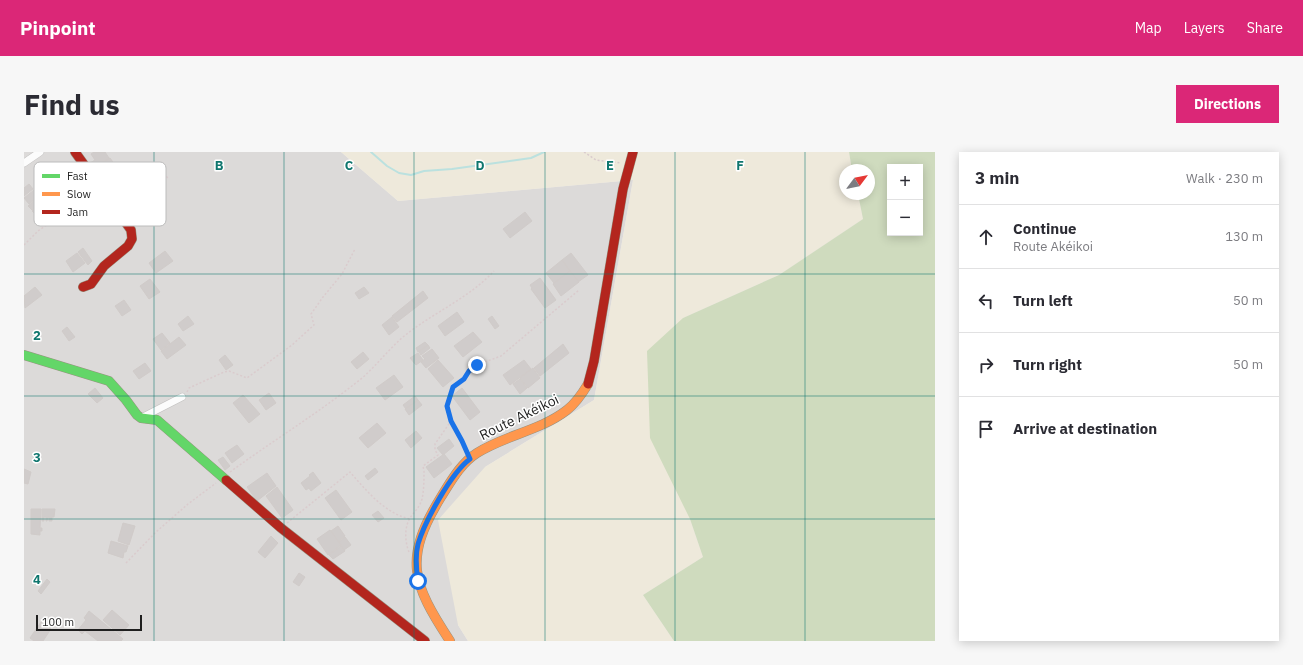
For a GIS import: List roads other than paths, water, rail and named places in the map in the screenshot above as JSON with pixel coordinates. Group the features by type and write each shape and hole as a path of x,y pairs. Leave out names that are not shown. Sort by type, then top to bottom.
{"street":[{"path":"24,163 40,152"},
{"path":"75,152 82,162"},
{"name":"Route Akéikoi","path":"450,641 430,610 418,581 416,559 418,544 429,518 458,469 470,459 489,447 554,419 566,411 579,399 589,384 623,189 633,152"},
{"path":"82,287 91,284 104,266 128,246 132,239 131,230 128,226"},
{"path":"24,355 109,381 126,400 133,411 141,418 157,420 281,528 425,641"},
{"path":"141,418 182,397"}],"waterway":[{"path":"371,152 387,166 399,173 411,175 424,171 452,169 531,158 544,152"}]}
